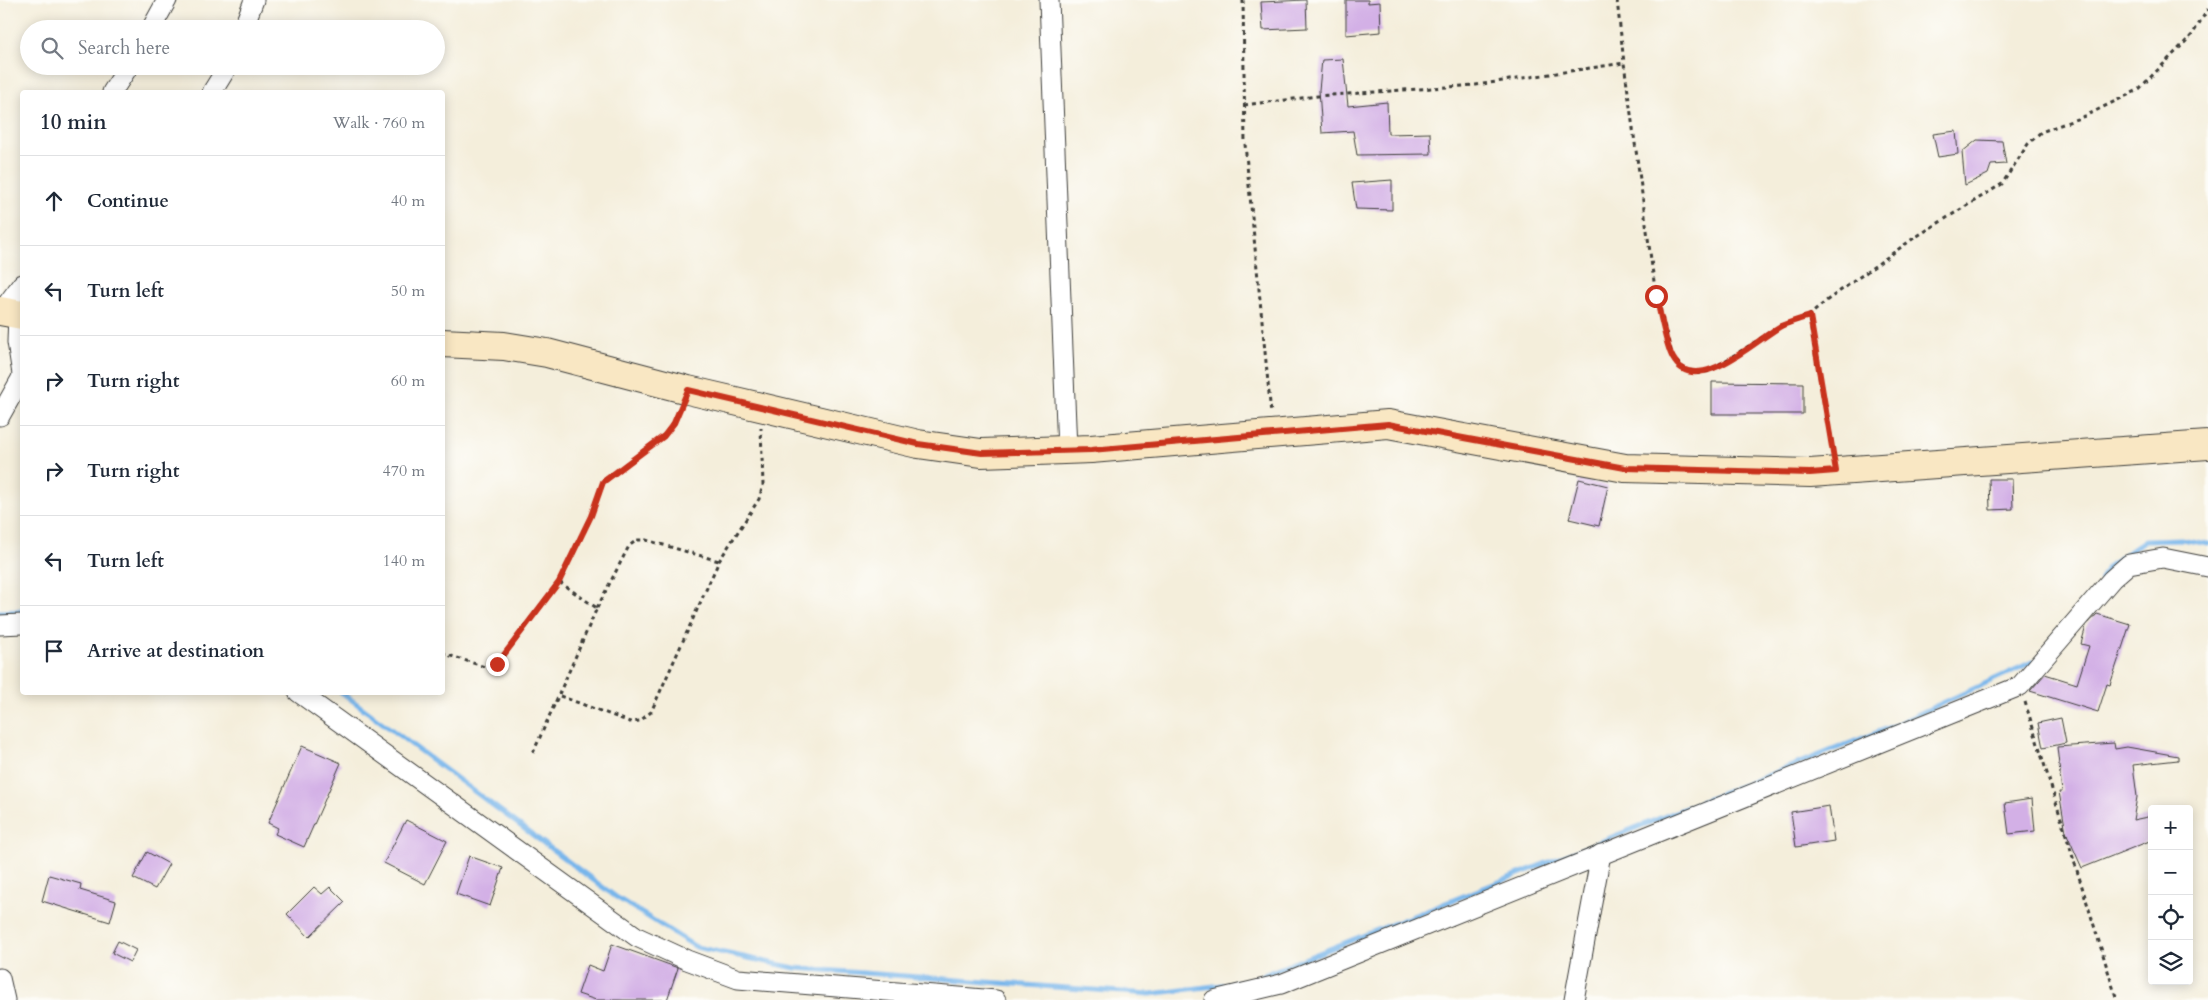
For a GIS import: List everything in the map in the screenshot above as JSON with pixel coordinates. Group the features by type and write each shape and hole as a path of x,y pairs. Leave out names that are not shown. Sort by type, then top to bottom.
{"street":[{"path":"156,20 167,0"},
{"path":"246,20 254,0"},
{"path":"1049,0 1066,450"},
{"path":"113,90 123,75"},
{"path":"213,90 222,75"},
{"path":"20,289 11,313 20,362"},
{"path":"445,343 504,346 547,353 688,390 918,444 982,453 1091,450 1388,424 1625,468 1810,473 2208,444"},
{"path":"0,416 20,379"},
{"path":"1214,1000 1280,984 2020,686 2112,579 2129,564 2163,558 2208,567"},
{"path":"0,625 20,624"},
{"path":"302,695 636,937 686,960 738,979 996,1000"},
{"path":"1574,1000 1601,854"},
{"path":"0,978 5,1000"}],"path":[{"path":"1242,0 1245,144 1257,284 1273,434"},
{"path":"1617,0 1656,296 1673,359 1684,369 1698,373 1709,371 1781,326 1810,316 1914,238 2002,184 2028,144 2041,132 2085,116 2138,90 2192,35 2208,9"},
{"path":"1244,105 1318,96 1476,85 1624,63"},
{"path":"1810,316 1836,471"},
{"path":"445,654 485,667 497,664 559,582 591,516 603,482 664,436 674,423 688,390"},
{"path":"560,696 630,722 640,720 651,712 719,561 759,499 763,485 759,407"},
{"path":"533,753 560,696 597,608 629,546 637,540 646,540 719,561"},
{"path":"559,582 597,608"},
{"path":"2020,686 2117,1000"}],"building":[{"path":"1306,0 1307,28 1263,30 1261,2"},
{"path":"1346,0 1368,0 1368,3 1380,2 1381,32 1346,35"},
{"path":"1343,59 1348,106 1387,102 1388,134 1430,133 1431,154 1357,155 1353,131 1322,133 1319,90 1322,60"},
{"path":"1956,131 1958,154 1938,157 1933,134"},
{"path":"1977,140 2002,141 2006,164 1991,165 1988,174 1965,185 1962,152"},
{"path":"1392,180 1392,210 1356,209 1352,183"},
{"path":"1712,382 1803,383 1803,414 1712,414"},
{"path":"1579,479 1608,486 1599,526 1569,519"},
{"path":"1989,479 2012,479 2013,509 1990,510"},
{"path":"2097,614 2130,624 2110,685 2107,684 2098,712 2030,691 2045,674 2077,684 2089,646 2081,644 2086,626"},
{"path":"2061,718 2066,743 2043,748 2038,723"},
{"path":"2114,743 2115,749 2127,747 2178,756 2178,760 2133,765 2137,797 2133,820 2148,817 2148,842 2082,868 2066,832 2059,792 2062,792 2057,747"},
{"path":"302,746 341,763 304,847 275,834 278,828 268,823"},
{"path":"2032,799 2035,831 2009,834 2005,803"},
{"path":"1829,806 1834,841 1796,847 1791,812"},
{"path":"406,820 447,841 425,884 384,863"},
{"path":"147,852 169,864 155,889 133,878"},
{"path":"469,856 503,868 490,906 456,894"},
{"path":"49,875 81,884 80,890 116,901 110,922 42,901"},
{"path":"314,887 322,894 330,887 345,902 309,937 287,914"},
{"path":"118,941 136,950 130,962 112,953"},
{"path":"612,944 678,968 667,1000 596,1000 578,994 588,965 603,971"}],"waterway":[{"path":"2101,579 2107,567 2145,540 2182,539 2208,544"},
{"path":"0,612 20,611"},
{"path":"345,695 616,897 696,947 795,968 1150,994 1246,982 1888,728 2032,662"}],"route":[{"path":"497,664 559,582 591,516 603,482 664,436 674,423 688,390 918,444 982,453 1091,450 1388,424 1625,468 1810,473 1836,471 1810,316 1781,326 1738,355 1709,371 1698,373 1684,369 1673,359 1656,296"}]}
